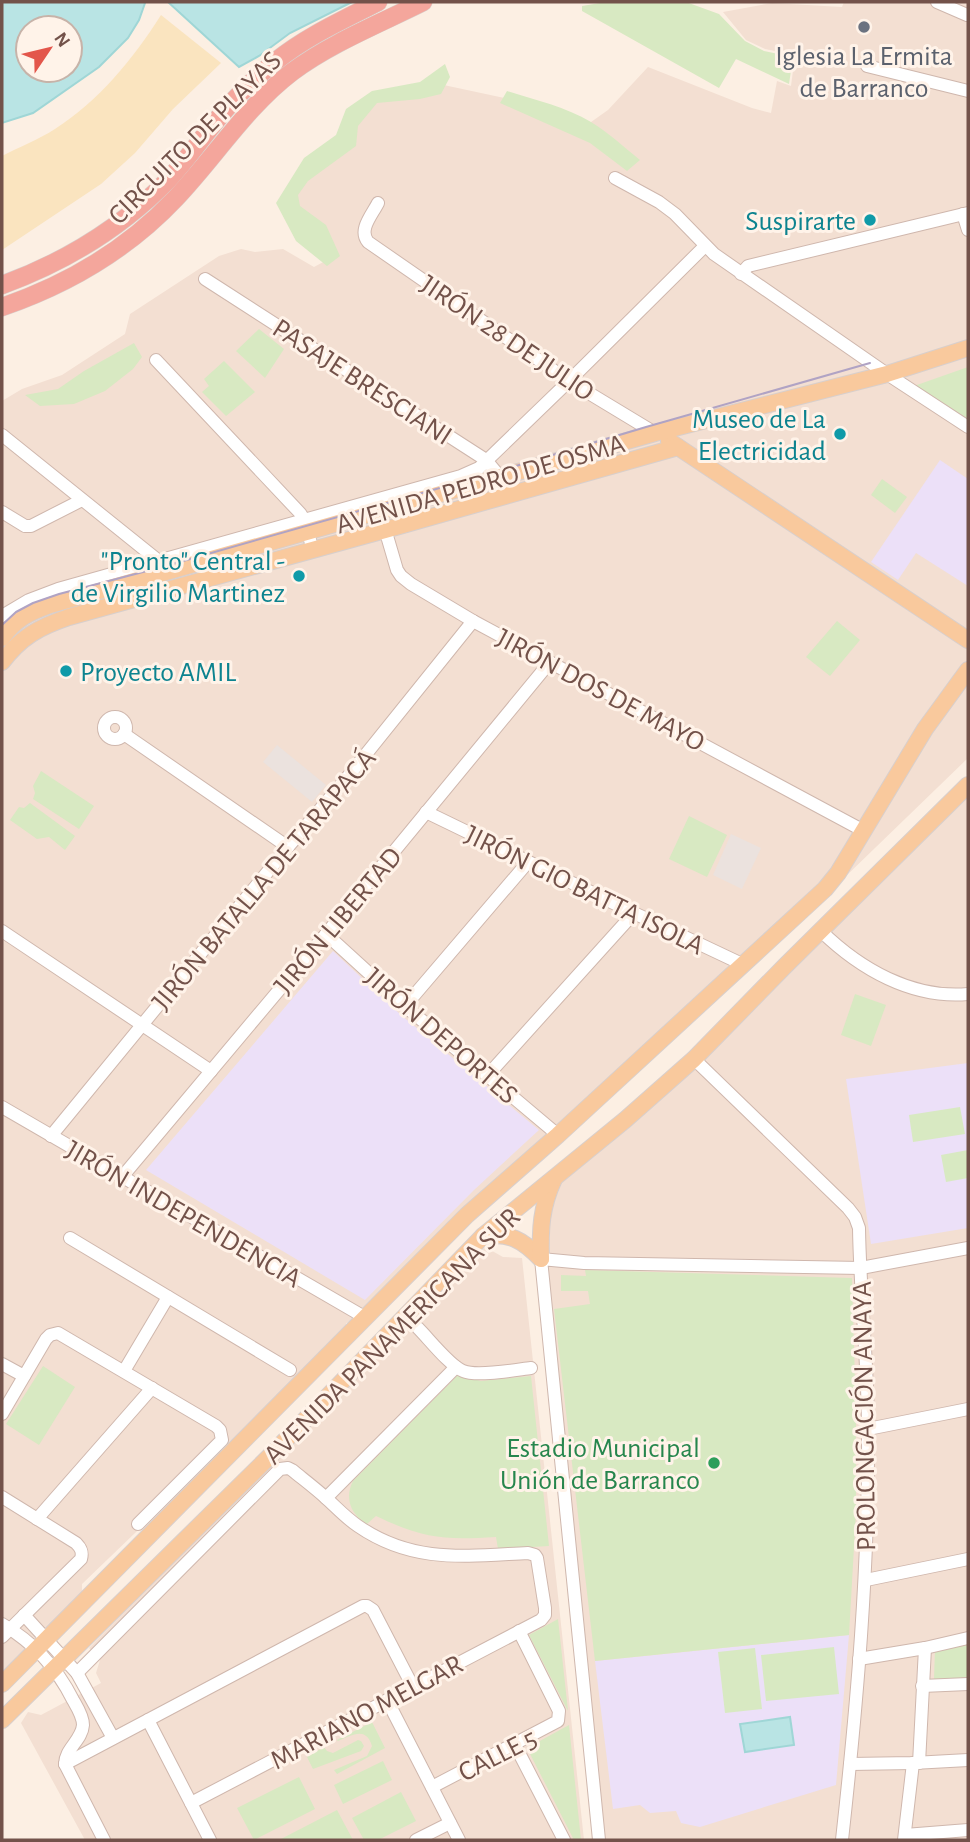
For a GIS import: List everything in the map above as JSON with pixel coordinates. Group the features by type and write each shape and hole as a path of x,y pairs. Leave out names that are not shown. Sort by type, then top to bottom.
{"highway":[{"name":"CIRCUITO DE PLAYAS","path":"2,285 71,254 118,225 168,179 233,101 276,61 321,30 378,2"},
{"name":"CIRCUITO DE PLAYAS","path":"2,307 34,296 80,274 137,235 177,198 258,102 291,73 353,36 423,2"}],"main road":[{"name":"AVENIDA PEDRO DE OSMA","path":"2,638 7,615 31,612 161,567 307,526 380,512 655,433 887,374 968,348"},
{"name":"JIRÓN 28 DE JULIO","path":"655,433 968,640"},
{"name":"AVENIDA PEDRO DE OSMA","path":"2,663 10,651 29,634 69,617 678,447"},
{"name":"AVENIDA PANAMERICANA SUR","path":"2,1684 467,1215 558,1135 825,889 864,831 925,729 968,670"},
{"name":"AVENIDA PANAMERICANA SUR","path":"2,1720 282,1444 483,1236 538,1200 555,1178 625,1121 694,1059 968,785"},
{"path":"500,1186 524,1189 538,1200 541,1259"},
{"path":"483,1236 500,1234 513,1238 541,1259"}],"street":[{"path":"937,2 967,15"},
{"path":"867,66 968,91"},
{"path":"615,178 675,214 705,246 741,274 968,427"},
{"name":"JIRÓN 28 DE JULIO","path":"378,203 363,230 363,237 368,242 569,381 655,433"},
{"path":"741,274 748,266 966,214 968,230"},
{"name":"AVENIDA PEDRO DE OSMA","path":"307,526 461,477 479,468 705,246"},
{"name":"PASAJE BRESCIANI","path":"205,279 486,460 498,478 503,497"},
{"path":"156,360 300,513 307,526 313,551"},
{"path":"2,435 161,567 168,590"},
{"path":"2,512 25,526 31,526 82,500"},
{"name":"JIRÓN DOS DE MAYO","path":"380,512 397,570 411,584 473,621 864,831"},
{"path":"7,615 29,634"},
{"name":"JIRÓN BATALLA DE TARAPACÁ","path":"51,1136 473,621"},
{"name":"JIRÓN LIBERTAD","path":"122,1177 550,662"},
{"path":"124,734 288,846"},
{"name":"JIRÓN GIO BATTA ISOLA","path":"426,812 744,965"},
{"path":"405,1006 528,862"},
{"path":"487,1076 634,913"},
{"path":"2,931 211,1071"},
{"path":"821,931 869,969 902,985 932,993 968,994"},
{"name":"JIRÓN DEPORTES","path":"326,934 405,1006 558,1135"},
{"name":"PROLONGACIÓN ANAYA","path":"694,1059 848,1208 859,1228 868,1429 866,1580 842,1840"},
{"name":"JIRÓN INDEPENDENCIA","path":"2,1107 366,1318"},
{"path":"70,1238 289,1370"},
{"path":"599,1840 541,1259 584,1263 861,1268 968,1248"},
{"path":"124,1371 168,1297"},
{"path":"418,1328 456,1367 472,1373 531,1368"},
{"path":"2,1413 46,1339 54,1333 62,1335 216,1426 220,1430 222,1440 138,1524"},
{"path":"2,1364 24,1376"},
{"path":"77,1673 280,1469 292,1470 326,1498 456,1367"},
{"path":"37,1519 152,1388"},
{"path":"868,1429 968,1409"},
{"path":"2,1497 76,1543 82,1550 81,1559 5,1630"},
{"name":"MARIANO MELGAR","path":"191,1802 541,1620 545,1615 535,1555 442,1556 411,1551 361,1528 326,1498"},
{"path":"866,1580 968,1559"},
{"path":"65,1764 363,1606 373,1610 413,1687"},
{"path":"24,1615 42,1644 60,1664 77,1673 113,1738"},
{"path":"5,1630 42,1644"},
{"name":"CALLE 5","path":"432,1787 556,1724 559,1719 559,1712 519,1631"},
{"path":"859,1659 968,1638"},
{"path":"925,1648 916,1763 905,1838 968,1830"},
{"path":"60,1664 68,1691 83,1722 81,1733 68,1753 65,1764 104,1840"},
{"path":"922,1686 968,1684"},
{"path":"387,1700 459,1840"},
{"path":"148,1720 211,1840"},
{"path":"515,1745 564,1840"},
{"path":"850,1764 968,1760"},
{"path":"416,1840 450,1823"}],"shaded area":[{"path":"844,2 968,2 968,758 782,938 474,1215 372,1320 346,1323 346,1330 82,1584 82,1595 2,1675 2,401 22,389 62,375 125,334 130,314 219,256 241,249 255,252 283,249 314,267 327,260 291,193 356,115 378,98 439,84 509,99 584,127 608,110 648,67 771,113 777,81 791,86 795,55 765,49 746,40 723,12 772,3 842,7"},
{"path":"940,460 968,479 968,586 916,553 898,580 871,562"},
{"path":"277,745 326,785 312,802 263,762"},
{"path":"968,779 968,1840 599,1840 541,1196 732,1013"},
{"path":"731,834 761,848 742,889 713,875"},
{"path":"333,951 401,1015 539,1130 474,1190 365,1300 146,1170"},
{"path":"968,1063 968,1228 871,1244 846,1079"},
{"path":"485,1247 503,1257 522,1258 584,1840 85,1840 21,1723 28,1712 41,1715 101,1683 96,1673 100,1660 89,1648"},
{"path":"849,1635 836,1785 700,1827 681,1823 676,1811 650,1813 640,1805 613,1809 595,1661"}],"green space":[{"path":"606,2 686,2 719,14 745,41 764,51 793,57 789,84 736,59 719,88 582,11 582,6"},
{"path":"445,64 450,77 441,94 377,103 358,126 356,146 308,181 298,195 300,206 326,225 340,256 327,266 296,241 276,203 304,158 336,135 346,109 372,91 420,82"},
{"path":"507,91 550,104 591,122 640,160 627,171 590,143 500,103"},
{"path":"259,329 284,349 265,378 236,351"},
{"path":"134,343 142,357 133,369 105,391 74,404 40,406 25,395 58,389"},
{"path":"224,361 255,392 226,416 202,392 209,386 204,379"},
{"path":"968,367 968,422 914,386"},
{"path":"882,479 907,497 895,513 871,495"},
{"path":"837,621 860,640 830,676 806,657"},
{"path":"41,771 94,806 79,829 33,799 33,786"},
{"path":"30,803 75,836 65,850 49,837 37,839 10,820 19,807 24,808"},
{"path":"689,816 727,835 707,877 669,859"},
{"path":"855,994 886,1005 871,1046 841,1035"},
{"path":"960,1107 965,1134 913,1142 909,1115"},
{"path":"968,1150 968,1178 946,1182 941,1155"},
{"name":"Estadio Municipal Unión de Barranco","path":"585,1270 852,1278 856,1512 849,1635 595,1661 554,1309 590,1304 588,1291 561,1291 561,1275 586,1276"},
{"path":"43,1366 75,1387 39,1445 6,1424"},
{"path":"458,1375 481,1381 531,1376 549,1546 498,1549 496,1537 448,1538 421,1534 376,1516 367,1524 353,1511 349,1494 353,1481"},
{"path":"558,1619 568,1711 529,1635"},
{"path":"968,1643 968,1678 934,1679 935,1649"},
{"path":"834,1647 839,1694 766,1701 761,1655"},
{"path":"755,1648 762,1709 725,1713 718,1652"},
{"path":"372,1722 385,1748 337,1774 334,1770 367,1756 372,1746 362,1734 337,1740"},
{"path":"569,1725 581,1840 574,1840 527,1748"},
{"path":"358,1740 364,1746 361,1751 313,1769 307,1757 324,1747 333,1753"},
{"path":"383,1761 392,1780 343,1804 334,1785"},
{"path":"299,1777 315,1809 254,1840 237,1808"},
{"path":"401,1792 416,1821 378,1840 364,1840 352,1818"},
{"path":"337,1810 353,1840 279,1840"}],"sand":[{"path":"161,15 221,63 173,109 135,153 101,184 2,250 2,156 49,133 86,106 127,63"}],"water":[{"path":"2,2 145,3 128,38 99,67 84,77 84,14 14,14 14,84 75,84 33,113 2,123"},
{"path":"168,2 352,2 290,33 239,67"},
{"path":"790,1717 794,1745 745,1752 740,1724"}],"tram line":[{"path":"2,625 16,612 59,594 496,472 870,363"}],"place":[{"name":"Iglesia La Ermita de Barranco","path":"864,27"},
{"name":"Suspirarte","path":"870,220"},
{"name":"Museo de La Electricidad","path":"840,434"},
{"name":"\"Pronto\" Central - de Virgilio Martinez","path":"299,576"},
{"name":"Proyecto AMIL","path":"66,671"},
{"name":"Estadio Municipal Unión de Barranco","path":"714,1463"}]}
